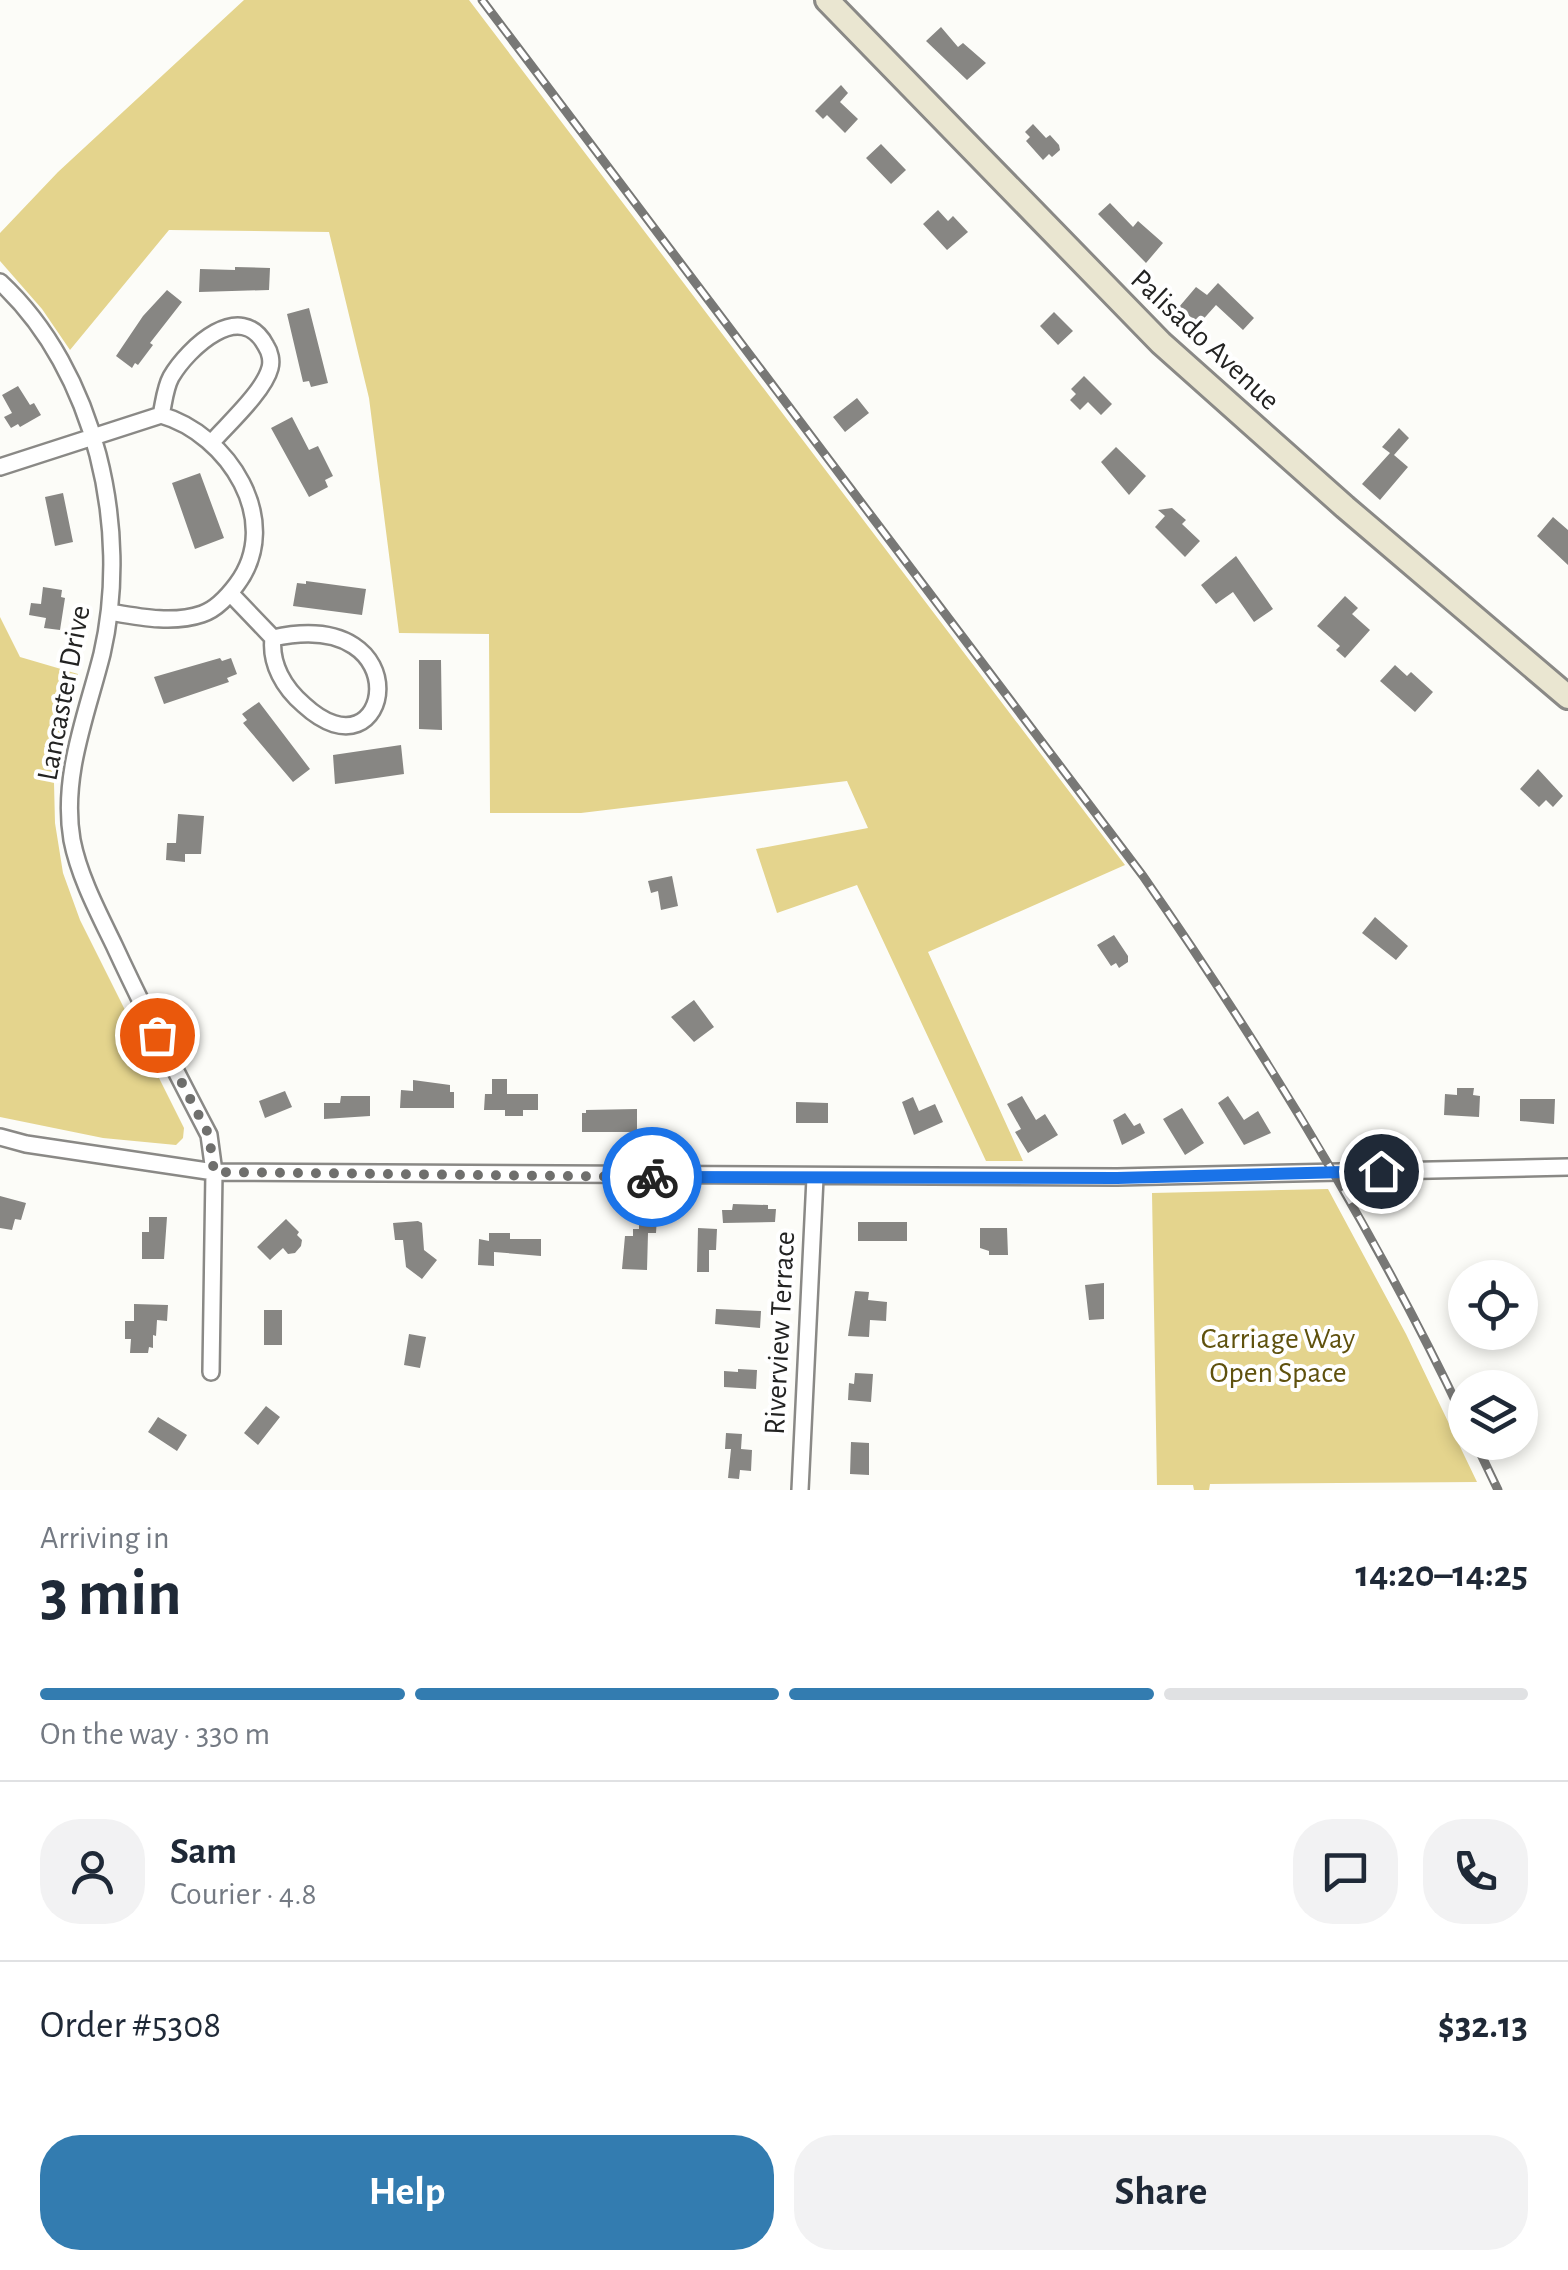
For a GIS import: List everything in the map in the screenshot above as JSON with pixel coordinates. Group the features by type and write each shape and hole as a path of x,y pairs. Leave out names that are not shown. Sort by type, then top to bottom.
{"main road":[{"name":"Palisado Avenue","path":"827,0 1161,343 1568,698"}],"street":[{"name":"Lancaster Drive","path":"0,282 36,322 69,376 91,435 112,543 110,612 72,772 72,838 115,949 209,1135 214,1172 211,1372"},
{"path":"161,414 168,382 197,344 230,327 246,328 260,336 269,350 272,366 262,385 214,441"},
{"path":"0,467 161,414 214,441 228,459 248,496 254,524 254,548 244,574 230,593 215,608 177,618 142,618 110,612"},
{"path":"230,593 273,638"},
{"path":"300,632 347,641 368,660 378,678 380,696 372,711 360,722 342,727 325,723 300,702 276,670 271,655 273,638 300,632"},
{"path":"0,1136 44,1147 214,1172 1117,1178 1568,1167"},
{"name":"Riverview Terrace","path":"800,1490 815,1178"}],"green space":[{"path":"244,0 469,0 1125,865 928,952 1023,1161 986,1161 857,885 777,913 756,849 868,828 847,781 581,813 490,813 489,634 399,633 369,398 329,232 169,230 70,350 42,309 0,261 0,233 58,172"},
{"path":"0,617 20,657 78,674 59,743 54,783 63,873 80,920 184,1128 183,1138 176,1145 103,1138 0,1117"},
{"name":"Carriage Way Open Space","path":"1328,1189 1448,1422 1448,1460 1466,1460 1477,1482 1210,1484 1209,1490 1194,1490 1193,1485 1157,1485 1152,1193"}],"building":[{"path":"941,27 958,47 963,43 986,63 967,80 926,41"},
{"path":"841,85 848,93 840,102 858,119 845,133 827,115 823,119 815,111"},
{"path":"1033,124 1059,145 1060,150 1052,157 1049,154 1043,160 1026,141 1030,137 1025,132"},
{"path":"881,144 906,170 891,184 866,158"},
{"path":"1110,203 1133,227 1138,221 1163,243 1146,263 1098,214"},
{"path":"938,210 948,221 953,216 968,232 947,250 923,224"},
{"path":"270,268 269,290 199,292 200,269"},
{"path":"1218,283 1254,318 1243,330 1216,305 1199,324 1179,307 1196,287 1207,295"},
{"path":"167,290 182,302 132,368 116,356 143,316"},
{"path":"309,308 328,383 311,387 309,381 303,382 287,314"},
{"path":"1054,312 1073,331 1058,345 1040,326"},
{"path":"1084,376 1112,404 1101,415 1088,402 1080,410 1070,400 1076,394 1071,389"},
{"path":"18,386 41,415 11,428 4,417 12,413 2,395"},
{"path":"857,398 869,413 845,432 833,417"},
{"path":"292,417 309,450 318,446 333,476 325,480 328,487 309,497 271,428"},
{"path":"1399,428 1409,438 1394,455 1408,467 1380,500 1362,484 1390,453 1382,447"},
{"path":"1116,447 1146,476 1129,495 1101,462"},
{"path":"200,473 224,538 195,549 172,483"},
{"path":"63,493 73,542 55,546 45,497"},
{"path":"1172,508 1200,541 1185,557 1155,527 1165,516 1158,510"},
{"path":"1553,517 1568,530 1568,565 1537,536"},
{"path":"1236,556 1273,609 1254,622 1233,592 1216,604 1201,585"},
{"path":"297,583 366,589 362,615 293,606"},
{"path":"43,587 62,590 61,597 65,598 60,630 44,628 46,618 29,615 31,603 41,604"},
{"path":"1345,596 1358,608 1352,614 1370,630 1345,658 1336,650 1340,646 1317,626"},
{"path":"231,658 237,674 227,678 229,682 164,704 154,677"},
{"path":"419,660 441,660 442,730 419,729"},
{"path":"1395,665 1407,676 1411,672 1433,692 1415,712 1380,681"},
{"path":"259,702 310,769 293,782 243,723 247,720 242,714"},
{"path":"401,745 404,774 335,784 333,755"},
{"path":"1538,769 1563,796 1553,807 1546,800 1539,807 1520,789"},
{"path":"178,814 204,816 201,854 185,854 185,862 166,860 167,843 176,843"},
{"path":"672,876 678,906 661,910 658,891 651,893 648,881"},
{"path":"1375,917 1408,946 1396,960 1362,933"},
{"path":"1114,935 1128,956 1128,962 1119,968 1116,963 1111,966 1097,945"},
{"path":"694,1000 714,1027 694,1042 671,1017"},
{"path":"492,1079 507,1079 507,1094 538,1094 538,1110 523,1110 523,1116 505,1116 505,1110 484,1110 485,1094 492,1094"},
{"path":"413,1080 450,1085 454,1108 400,1108 401,1090 413,1091"},
{"path":"1457,1088 1474,1088 1473,1095 1480,1096 1479,1117 1444,1115 1445,1094 1457,1095"},
{"path":"285,1091 292,1107 265,1118 259,1101"},
{"path":"341,1096 370,1096 370,1116 324,1119 324,1103 340,1103"},
{"path":"1022,1096 1036,1120 1045,1114 1058,1135 1028,1153 1015,1132 1021,1129 1007,1104"},
{"path":"1228,1096 1244,1120 1258,1111 1271,1133 1244,1145 1218,1103"},
{"path":"913,1097 919,1111 935,1104 943,1122 914,1135 902,1102"},
{"path":"1520,1099 1555,1099 1554,1124 1520,1121"},
{"path":"796,1102 828,1103 828,1123 796,1123"},
{"path":"1182,1108 1204,1143 1185,1155 1163,1119"},
{"path":"637,1109 637,1132 582,1132 582,1113 586,1110"},
{"path":"1125,1113 1134,1126 1140,1123 1145,1133 1122,1145 1113,1120"},
{"path":"0,1196 26,1203 21,1220 15,1219 12,1230 0,1228"},
{"path":"733,1204 768,1205 768,1209 776,1209 775,1222 723,1223 722,1210 732,1210"},
{"path":"149,1217 167,1217 164,1259 142,1259 142,1232 149,1232"},
{"path":"639,1217 657,1218 656,1233 648,1233 647,1270 622,1269 625,1236 633,1236 633,1229 639,1229"},
{"path":"286,1219 299,1232 301,1246 288,1254 283,1248 270,1260 257,1247"},
{"path":"858,1222 907,1222 907,1241 858,1241"},
{"path":"393,1223 422,1223 424,1250 437,1260 422,1279 406,1267 403,1240 395,1240"},
{"path":"698,1228 717,1229 716,1250 709,1250 709,1272 697,1272"},
{"path":"980,1228 1007,1228 1008,1255 989,1255 989,1251 980,1248"},
{"path":"489,1233 510,1233 510,1239 541,1239 541,1256 494,1252 494,1266 478,1265 479,1239 489,1241"},
{"path":"1104,1283 1104,1319 1089,1320 1085,1285"},
{"path":"855,1291 869,1292 868,1300 887,1302 886,1321 870,1320 869,1337 848,1336"},
{"path":"134,1304 168,1305 167,1321 157,1320 153,1348 149,1347 148,1353 130,1353 131,1339 125,1339 125,1321 134,1321"},
{"path":"716,1309 761,1311 760,1328 715,1324"},
{"path":"264,1310 282,1310 282,1345 264,1345"},
{"path":"409,1334 426,1337 420,1368 404,1365"},
{"path":"757,1370 756,1389 724,1387 724,1371"},
{"path":"855,1373 873,1374 871,1402 848,1400 849,1383 854,1384"},
{"path":"266,1406 280,1417 258,1445 244,1433"},
{"path":"158,1417 187,1435 177,1451 148,1432"},
{"path":"726,1433 742,1434 741,1449 752,1450 751,1471 740,1470 739,1479 728,1478 731,1449 725,1449"},
{"path":"851,1442 869,1443 869,1475 850,1474"}],"railway":[{"path":"482,0 1143,876 1232,1008 1315,1142 1393,1279 1448,1387"},
{"path":"1484,1460 1498,1490"}],"way so far":[{"path":"157,1035 209,1135 214,1172 652,1177"}],"route":[{"path":"652,1177 1117,1178 1381,1171"}]}
